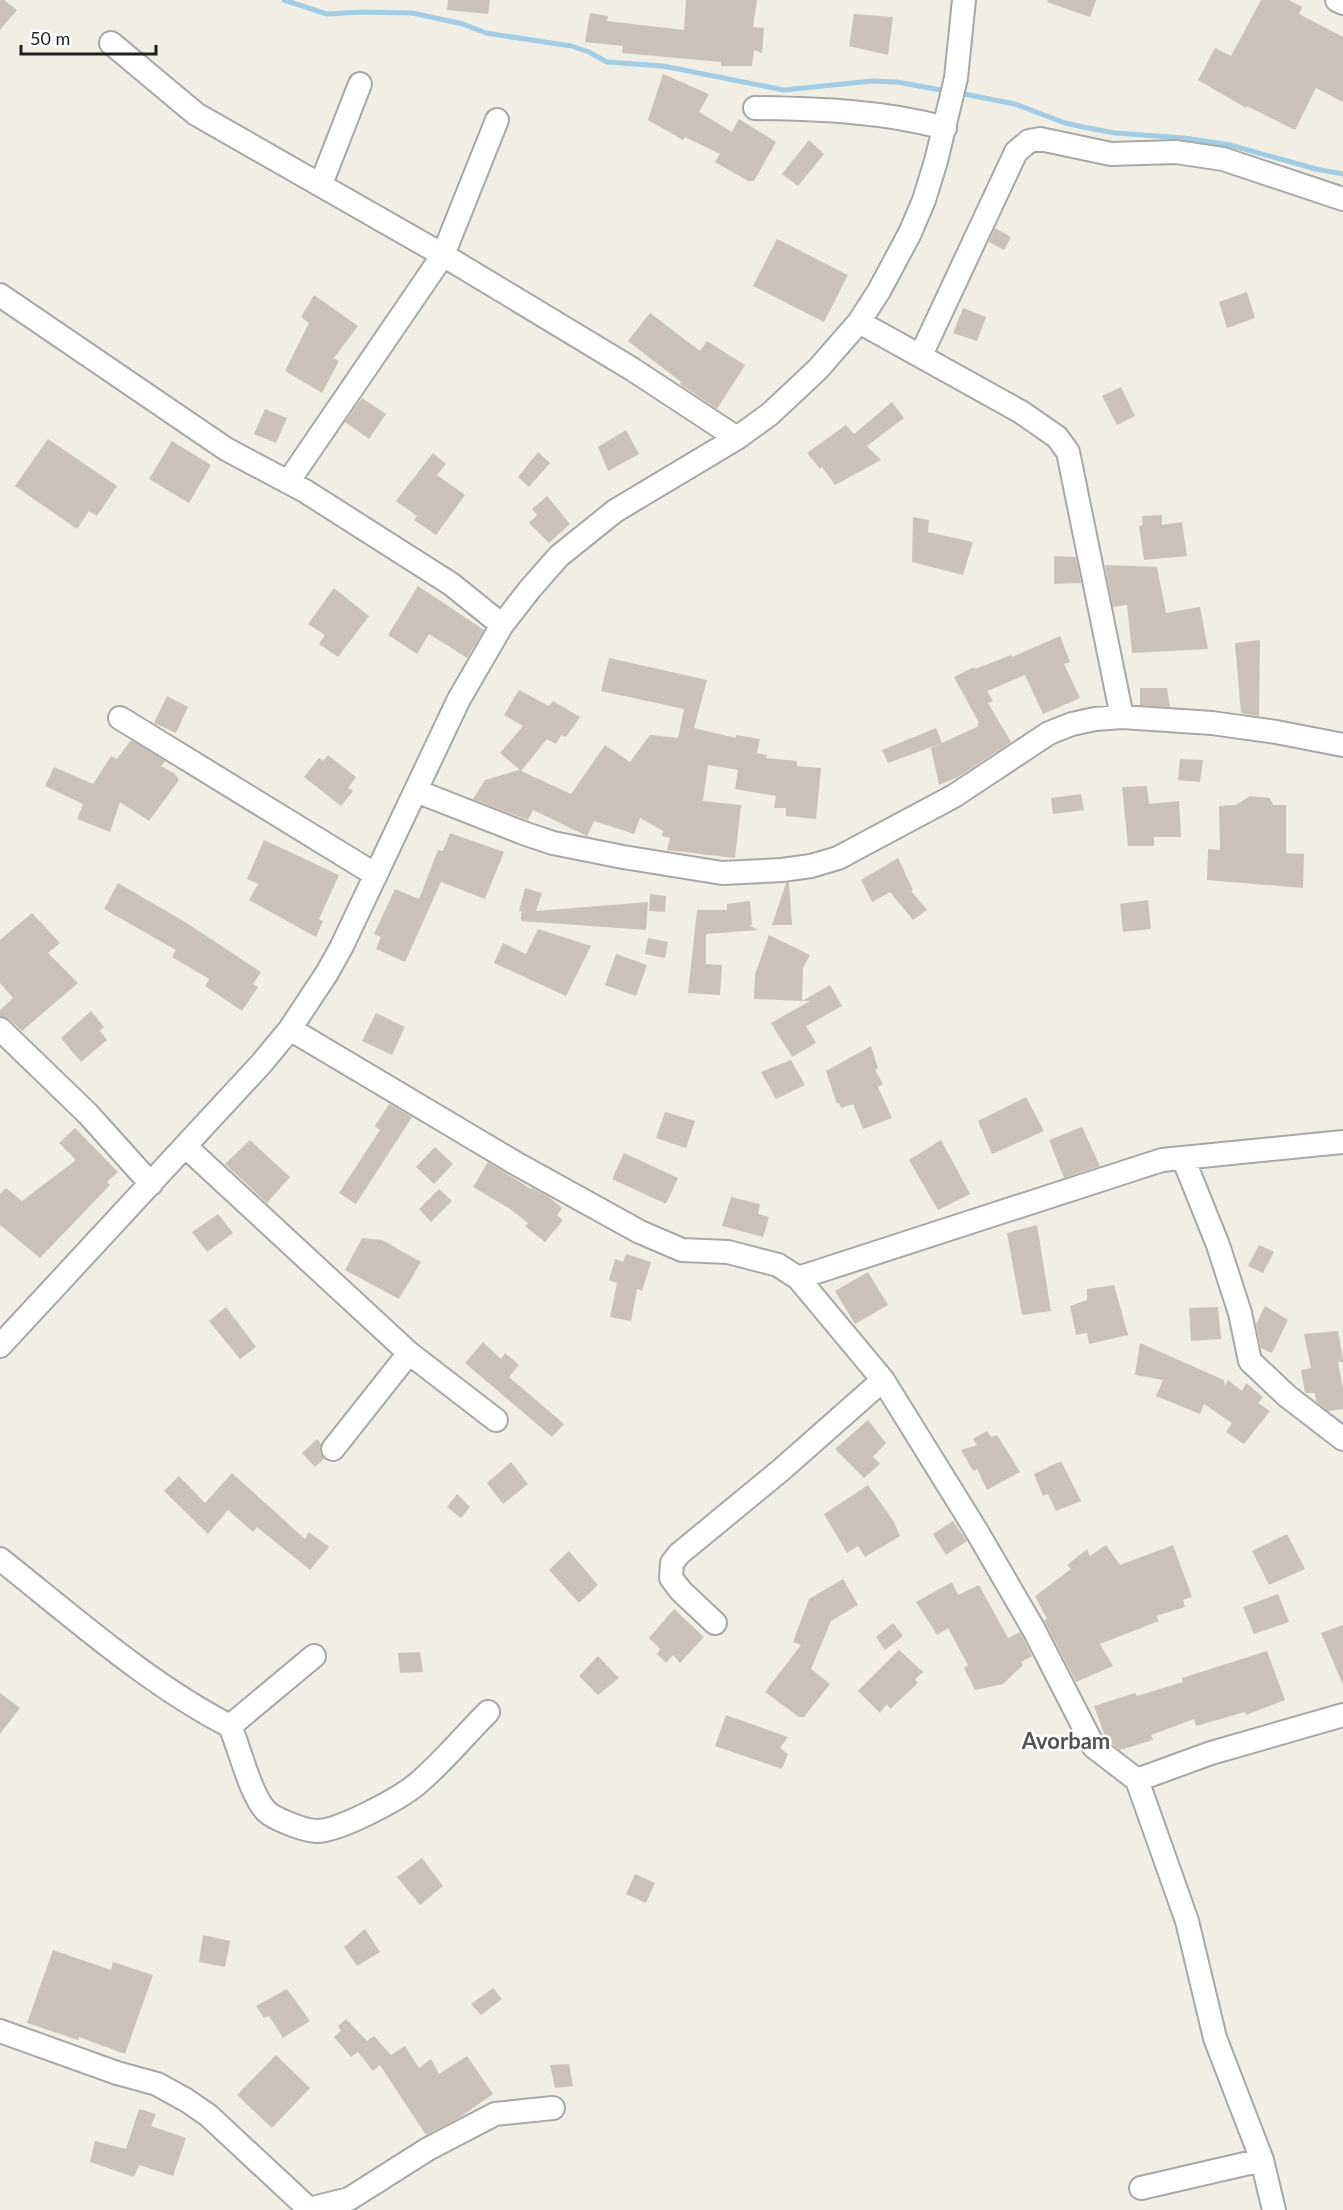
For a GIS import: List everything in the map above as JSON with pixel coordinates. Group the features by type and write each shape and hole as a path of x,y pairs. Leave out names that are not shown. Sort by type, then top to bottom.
{"street":[{"path":"0,1346 232,1097 290,1029 327,974 459,699 502,625 530,589 559,556 615,511 737,438 770,414 795,392 859,322 879,291 910,233 924,200 956,78 964,0"},
{"path":"1337,0 1343,3"},
{"path":"111,43 196,114 443,255 632,369 737,438"},
{"path":"321,184 360,84"},
{"path":"755,108 825,110 947,119"},
{"path":"288,482 443,255 497,120"},
{"path":"921,355 1016,152 1029,141 1040,139 1111,154 1176,152 1223,159 1343,199"},
{"path":"0,295 226,449 288,482 451,584 502,625"},
{"path":"859,322 1021,412 1057,437 1068,452 1122,717"},
{"path":"416,791 553,843 722,873 782,870 811,866 838,858 954,796 1049,733 1072,724 1095,719 1122,717 1212,723 1343,745"},
{"path":"120,718 376,875"},
{"path":"0,1029 88,1114 151,1184"},
{"path":"290,1029 517,1164 640,1232 682,1250 728,1252 778,1265 798,1278 883,1380 1033,1629 1094,1747 1137,1779 1187,1921 1215,2038 1262,2160 1274,2210"},
{"path":"798,1278 1162,1160 1343,1142"},
{"path":"185,1146 409,1353 496,1420"},
{"path":"1183,1158 1218,1245 1240,1313 1250,1361 1287,1396 1343,1439"},
{"path":"333,1449 409,1353"},
{"path":"716,1623 681,1592 671,1578 672,1563 679,1554 781,1470 883,1380"},
{"path":"0,1559 171,1691 230,1726 257,1798 267,1812 294,1826 317,1831 352,1821 384,1805 416,1785 488,1712"},
{"path":"230,1726 314,1656"},
{"path":"1137,1779 1211,1753 1343,1715"},
{"path":"0,2031 106,2070 157,2084 186,2100 208,2115 309,2209 349,2199 428,2149 495,2114 553,2108"},
{"path":"1141,2188 1262,2160"}],"building":[{"path":"0,0 4,0 17,10 0,30"},
{"path":"448,0 490,0 488,14 447,10"},
{"path":"686,0 757,0 753,27 764,28 762,53 754,50 752,66 721,66 721,62 622,53 623,46 585,42 590,13 608,16 607,21 684,30"},
{"path":"1048,0 1096,0 1090,17 1047,2"},
{"path":"1261,0 1289,0 1302,7 1299,14 1343,37 1343,102 1316,88 1295,130 1247,106 1246,108 1198,80 1215,48 1231,56"},
{"path":"854,14 893,17 888,55 849,46"},
{"path":"663,74 709,94 699,112 732,132 739,119 776,142 754,181 748,181 715,162 720,154 685,137 683,140 648,120"},
{"path":"809,140 824,154 798,186 782,174"},
{"path":"995,228 1011,237 1004,250 989,242"},
{"path":"777,239 848,275 824,322 753,286"},
{"path":"1247,292 1255,318 1227,328 1219,302"},
{"path":"314,295 358,326 334,358 339,361 322,393 285,371 309,323 301,317"},
{"path":"963,308 986,317 977,341 953,333"},
{"path":"650,313 700,351 707,341 745,365 717,409 680,384 681,382 628,341"},
{"path":"1121,387 1135,416 1117,425 1102,396"},
{"path":"362,398 386,414 369,439 345,422"},
{"path":"892,402 904,418 867,446 881,460 835,485 822,467 820,469 807,453 846,425 854,434"},
{"path":"265,409 287,418 276,443 254,434"},
{"path":"626,430 639,454 608,471 598,447"},
{"path":"48,439 117,486 97,516 89,511 77,529 15,486"},
{"path":"172,441 211,465 189,503 149,479"},
{"path":"538,452 550,463 529,487 518,477"},
{"path":"433,453 446,464 437,475 465,495 436,535 414,520 417,516 396,501"},
{"path":"547,496 570,524 549,543 529,523 537,515 532,509"},
{"path":"1162,515 1162,525 1182,522 1187,556 1144,560 1139,526 1143,525 1142,516"},
{"path":"913,517 929,520 928,532 973,542 963,575 912,562"},
{"path":"1054,556 1076,557 1081,583 1054,584"},
{"path":"1105,565 1157,567 1166,613 1200,607 1208,649 1132,653 1127,605 1113,607"},
{"path":"418,586 484,630 467,658 429,634 417,654 388,635"},
{"path":"334,588 369,616 338,657 319,644 325,635 308,624"},
{"path":"1060,636 1070,662 1064,664 1080,698 1043,714 1025,675 987,691 993,701 988,703 1011,742 958,777 939,785 931,748 979,726 954,677 974,667 975,669 1011,655 1012,657"},
{"path":"1260,640 1259,716 1241,713 1235,643"},
{"path":"609,658 707,680 694,728 736,738 736,735 760,739 757,753 767,755 766,758 797,761 797,766 821,768 816,819 786,816 786,808 774,808 776,796 735,789 738,770 708,765 703,801 741,805 735,858 667,850 670,838 662,836 663,831 640,818 634,834 594,821 587,836 533,810 528,820 473,799 485,780 519,770 571,794 605,745 630,762 650,735 678,738 684,709 601,691"},
{"path":"1140,688 1167,688 1170,707 1140,705"},
{"path":"519,690 549,706 553,701 580,717 566,737 561,735 556,744 547,739 521,771 500,753 523,726 504,715"},
{"path":"167,696 188,707 176,733 154,723"},
{"path":"936,728 942,743 888,763 882,750"},
{"path":"131,740 165,761 161,766 175,774 179,780 149,821 120,802 110,832 77,819 83,804 45,786 54,767 93,784 111,756 117,759"},
{"path":"328,755 356,777 348,788 353,791 341,806 304,777 319,758 323,761"},
{"path":"1180,759 1203,760 1200,782 1178,780"},
{"path":"1147,786 1149,804 1179,801 1181,837 1154,837 1154,846 1128,846 1122,787"},
{"path":"1081,794 1084,810 1053,814 1051,798"},
{"path":"1250,796 1270,798 1273,805 1286,805 1286,853 1304,854 1303,888 1207,880 1208,849 1220,850 1219,806 1236,805"},
{"path":"450,833 504,852 485,899 441,882 405,962 376,949 381,937 374,934 395,889 419,899 438,850 443,851"},
{"path":"264,840 339,875 319,919 323,921 316,937 249,900 258,884 247,879"},
{"path":"898,858 913,890 911,891 927,910 913,920 890,892 872,902 861,880"},
{"path":"118,883 185,922 261,972 253,984 258,987 242,1011 205,986 209,979 172,957 176,950 104,909"},
{"path":"786,883 789,883 792,925 772,925"},
{"path":"525,888 542,893 536,911 648,902 646,930 521,921 523,912 519,911"},
{"path":"650,894 666,896 665,912 649,911"},
{"path":"1148,900 1151,929 1123,932 1120,904"},
{"path":"750,901 752,925 749,925 758,930 706,934 706,964 722,965 720,995 688,993 697,910 727,910 727,904"},
{"path":"32,913 60,943 48,953 78,983 22,1031 9,1019 0,1016 0,1010 13,998 0,983 0,940"},
{"path":"538,929 591,946 566,996 494,963 503,943 526,954"},
{"path":"769,935 810,955 803,968 802,1001 754,999 755,974"},
{"path":"648,938 668,942 665,958 645,954"},
{"path":"616,954 647,965 636,996 605,985"},
{"path":"830,985 842,1006 806,1026 816,1043 792,1057 771,1023 810,1001 802,1001"},
{"path":"91,1011 104,1027 100,1031 107,1040 81,1062 61,1038"},
{"path":"376,1013 405,1027 392,1055 362,1041"},
{"path":"871,1046 878,1068 875,1070 883,1084 878,1087 892,1118 863,1129 853,1104 841,1108 839,1103 837,1104 826,1071"},
{"path":"791,1060 805,1085 776,1099 761,1072"},
{"path":"1026,1097 1044,1131 992,1154 978,1121"},
{"path":"389,1104 412,1117 356,1204 339,1193 380,1130 375,1126"},
{"path":"665,1112 695,1121 686,1148 656,1138"},
{"path":"1082,1127 1100,1166 1064,1178 1049,1140"},
{"path":"75,1128 118,1172 107,1182 110,1185 40,1258 0,1225 0,1194 6,1188 22,1201 76,1160 59,1143"},
{"path":"250,1140 290,1177 267,1203 225,1164"},
{"path":"941,1140 970,1194 938,1210 909,1160"},
{"path":"435,1147 453,1164 434,1184 416,1167"},
{"path":"624,1153 678,1178 666,1204 612,1179"},
{"path":"488,1162 531,1189 549,1197 562,1208 557,1215 563,1220 545,1242 525,1226 528,1223 510,1209 473,1187"},
{"path":"439,1189 452,1201 431,1222 419,1209"},
{"path":"731,1197 760,1204 758,1214 769,1217 763,1237 722,1226"},
{"path":"218,1214 233,1233 207,1252 192,1232"},
{"path":"1037,1225 1051,1311 1022,1315 1007,1233"},
{"path":"362,1238 382,1240 421,1262 399,1299 345,1270"},
{"path":"1259,1245 1274,1252 1263,1273 1248,1266"},
{"path":"626,1254 651,1262 642,1291 637,1289 631,1321 610,1317 617,1283 609,1280 615,1259 623,1262"},
{"path":"868,1272 888,1305 855,1324 835,1291"},
{"path":"1114,1285 1128,1335 1089,1344 1087,1333 1076,1335 1070,1306 1087,1300 1087,1289"},
{"path":"1265,1306 1288,1320 1272,1353 1261,1348 1256,1324"},
{"path":"226,1307 256,1347 240,1359 209,1321"},
{"path":"1218,1307 1221,1339 1191,1341 1189,1308"},
{"path":"1338,1331 1343,1359 1343,1362 1338,1362 1343,1389 1343,1409 1328,1411 1316,1401 1315,1393 1305,1393 1301,1370 1311,1368 1304,1334"},
{"path":"483,1342 501,1359 505,1353 519,1365 509,1377 564,1424 552,1437 465,1363"},
{"path":"1140,1343 1224,1380 1225,1386 1228,1380 1242,1391 1246,1383 1263,1397 1258,1403 1270,1411 1244,1444 1226,1432 1232,1423 1204,1404 1200,1414 1156,1396 1163,1380 1135,1375"},
{"path":"868,1420 886,1443 873,1457 880,1464 864,1478 835,1449"},
{"path":"987,1431 991,1437 997,1435 1020,1472 987,1490 977,1469 973,1471 961,1450 977,1445 973,1439"},
{"path":"317,1439 321,1444 320,1453 324,1459 315,1467 302,1453"},
{"path":"1061,1461 1081,1501 1056,1511 1048,1494 1043,1496 1034,1474"},
{"path":"511,1462 528,1484 503,1504 487,1483"},
{"path":"232,1473 305,1539 309,1532 329,1547 310,1570 257,1527 253,1532 228,1510 208,1534 164,1491 179,1476 205,1503"},
{"path":"868,1485 894,1522 900,1536 865,1557 858,1546 847,1553 824,1514"},
{"path":"457,1494 470,1507 461,1518 447,1507"},
{"path":"953,1521 967,1541 946,1555 933,1534"},
{"path":"1287,1534 1305,1569 1269,1585 1252,1551"},
{"path":"1106,1545 1120,1565 1173,1545 1192,1597 1183,1600 1185,1607 1156,1616 1159,1621 1100,1644 1113,1666 1076,1682 1044,1620 1047,1619 1035,1596 1071,1569 1067,1565 1087,1549 1090,1556"},
{"path":"569,1551 598,1585 579,1603 549,1570"},
{"path":"843,1579 858,1605 831,1621 811,1669 830,1684 804,1717 799,1717 765,1692 801,1645 793,1642 809,1599"},
{"path":"952,1582 958,1595 979,1585 1008,1638 1020,1632 1032,1656 1021,1662 1023,1665 1003,1684 975,1690 964,1668 968,1665 948,1628 937,1635 916,1602"},
{"path":"1278,1594 1289,1622 1254,1634 1243,1607"},
{"path":"674,1609 704,1637 680,1663 673,1655 666,1663 657,1654 660,1649 649,1638"},
{"path":"893,1623 903,1636 885,1650 876,1637"},
{"path":"1343,1625 1343,1685 1321,1633"},
{"path":"899,1650 923,1672 915,1679 918,1683 890,1709 887,1704 880,1713 858,1691"},
{"path":"1267,1651 1285,1700 1246,1715 1245,1712 1196,1726 1194,1719 1151,1735 1153,1740 1120,1750 1106,1739 1094,1706 1135,1693 1137,1696 1183,1682 1182,1678"},
{"path":"420,1652 423,1672 400,1673 398,1653"},
{"path":"598,1656 619,1678 598,1695 579,1676"},
{"path":"0,1693 20,1708 0,1734"},
{"path":"726,1715 788,1737 780,1748 788,1754 782,1769 715,1746"},
{"path":"422,1858 443,1886 420,1905 397,1877"},
{"path":"635,1874 655,1883 646,1903 626,1894"},
{"path":"365,1929 380,1952 357,1966 344,1947"},
{"path":"203,1935 230,1941 225,1967 199,1962"},
{"path":"53,1950 111,1970 113,1962 153,1975 125,2054 79,2037 78,2040 27,2023"},
{"path":"493,1988 502,1999 481,2015 471,2004"},
{"path":"287,1989 310,2021 283,2038 269,2016 264,2018 256,2006"},
{"path":"346,2019 367,2041 374,2036 391,2055 405,2046 419,2068 431,2059 439,2074 467,2056 493,2094 459,2118 426,2135 380,2065 373,2071 358,2052 351,2057 334,2037 341,2031 338,2026"},
{"path":"276,2055 310,2088 272,2128 237,2095"},
{"path":"569,2064 573,2086 555,2088 550,2065"},
{"path":"139,2109 156,2114 151,2126 186,2138 173,2176 139,2165 134,2177 90,2162 95,2141 126,2149"}],"waterway":[{"path":"284,0 327,14 412,13 463,24 486,33 571,46 589,52 607,62 663,66 784,90 872,81 897,82 946,91"},
{"path":"959,93 1015,104 1065,123 1088,128 1230,145 1316,169 1343,174"}],"district":[{"name":"Avorbam","path":"1066,1741"}]}
